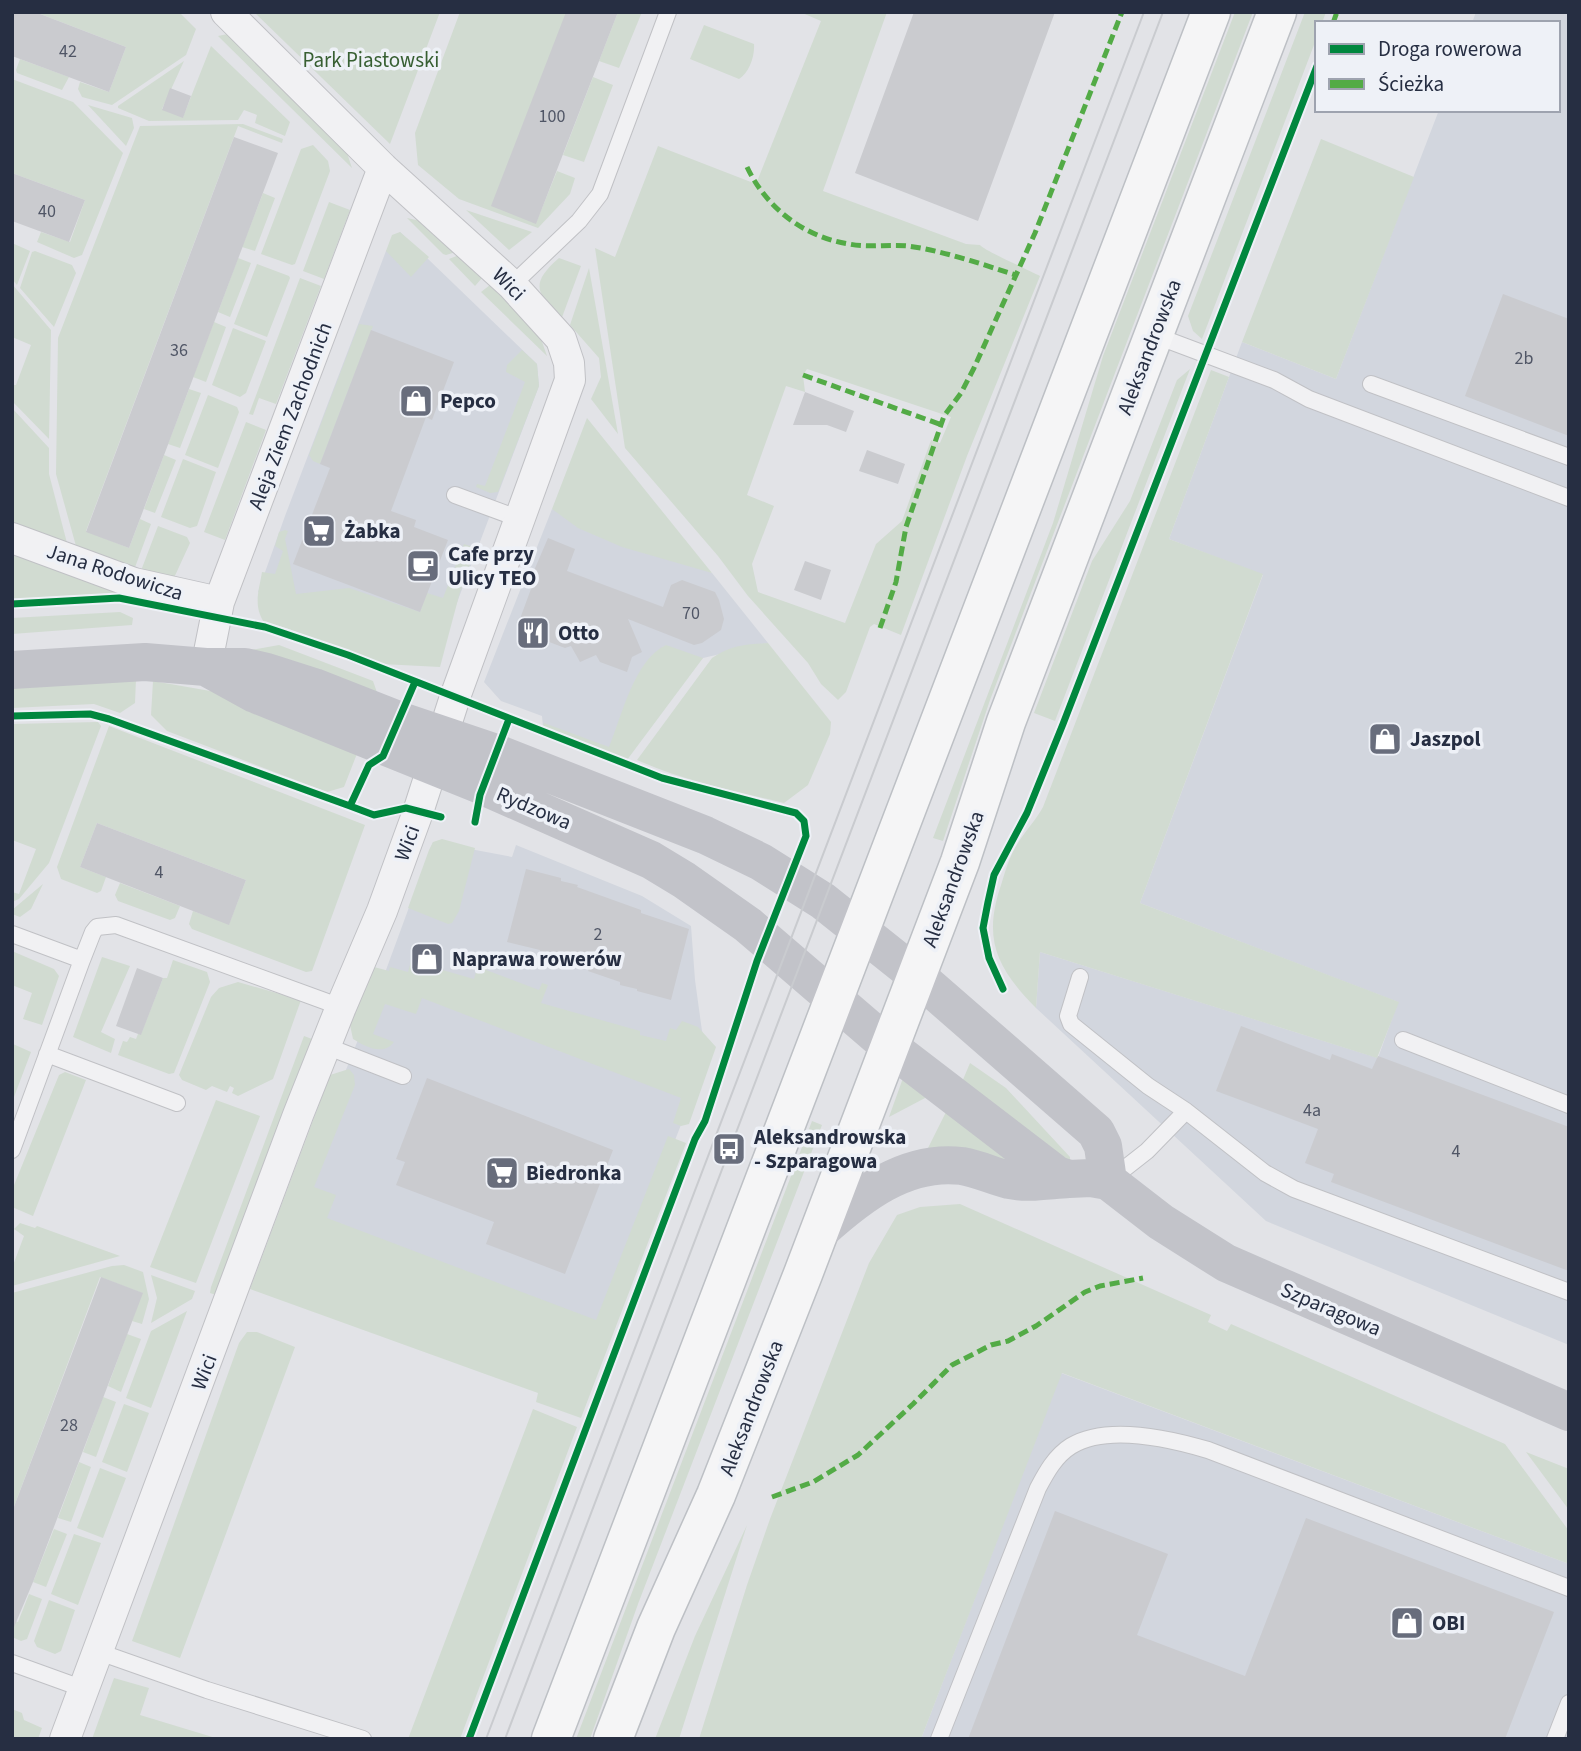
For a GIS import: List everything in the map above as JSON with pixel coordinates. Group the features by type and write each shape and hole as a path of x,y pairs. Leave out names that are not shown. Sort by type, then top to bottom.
{"main road":[{"path":"551,1739 1210,12"},
{"name":"Aleksandrowska","path":"613,1739 656,1628 716,1495 820,1231 960,862 1006,722 1277,12"}],"street":[{"name":"Wici","path":"65,1739 298,1115 382,911 570,380 570,367 561,340 512,285 383,168 226,12"},
{"name":"Aleja Ziem Zachodnich","path":"206,667 219,602 383,168"},
{"name":"Jana Rodowicza","path":"12,538 134,583 219,602"},
{"name":"Rydzowa","path":"12,670 145,662 245,667 282,676 382,715 438,750 651,860 728,910 890,1047"},
{"name":"Rydzowa","path":"438,750 496,753 734,848 809,891 861,929 917,976"},
{"path":"820,1231 864,1194 885,1181 930,1167 963,1166 1024,1182 1091,1178 1108,1181 1103,1146 1096,1132 917,976"},
{"path":"890,1047 1057,1175 1069,1179"},
{"name":"Szparagowa","path":"1108,1181 1161,1223 1226,1263 1569,1412"}],"lane":[{"path":"512,285 579,221 600,194 668,12"},
{"path":"1154,335 1274,380 1310,399 1569,498"},
{"path":"1371,384 1569,457"},
{"path":"455,495 520,519"},
{"path":"12,1150 82,960 97,927 116,925 341,1007"},
{"path":"12,934 82,960"},
{"path":"1080,976 1068,1016 1071,1024 1148,1086 1186,1111 1265,1172 1294,1189 1569,1292"},
{"path":"1403,1040 1569,1105"},
{"path":"326,1046 403,1076"},
{"path":"47,1054 177,1103"},
{"path":"1108,1181 1155,1143 1186,1111"},
{"path":"939,1739 1038,1489 1051,1465 1071,1446 1096,1438 1119,1435 1149,1436 1208,1450 1569,1588"},
{"path":"99,1652 207,1690 363,1739"},
{"path":"12,1663 84,1689"},
{"path":"1555,1739 1569,1703"}],"shaded area":[{"path":"1476,12 1569,12 1569,1345 1266,1221 1036,1008 1040,952 1378,1058 1398,1002 1140,903 1263,575 1169,539 1242,342 1336,379 1438,112 1560,112 1560,21 1473,21"},
{"path":"400,232 537,364 539,386 439,650 258,592 386,251"},
{"path":"552,509 712,573 768,643 703,658 609,748 543,727 542,716 501,701 484,682"},
{"path":"433,842 512,857 516,845 642,896 691,926 702,1031 709,1052 600,1335 287,1217 386,970"},
{"path":"1061,1373 1569,1564 1569,1739 921,1739"}],"green space":[{"path":"35,12 179,12 196,29 186,55 112,105 82,97 78,89 80,82 109,92 126,47"},
{"name":"Park Piastowski","path":"254,12 440,12 390,144"},
{"path":"460,12 566,12 536,223 557,171 575,178 570,194 538,228 459,199 418,165 415,133"},
{"path":"618,12 642,12 619,68 599,61"},
{"path":"800,12 887,12 823,191 966,244 980,245 1040,276 967,456 901,635 874,624 870,627 846,692 838,700 821,684 808,663 748,596 718,556 625,448 595,248 615,257 658,146 756,184 821,21","holes":["807,369 951,417 940,443 931,440 902,521 876,544 845,623 758,592 752,564 774,506 747,495 786,386 805,392 803,375"]},
{"path":"1235,12 1253,12 990,700 943,841 933,838 1053,523 1103,356"},
{"path":"1305,12 1326,12 1323,21 1315,21 1315,42 1202,339 1193,331 1188,316"},
{"path":"704,25 754,44 751,64 739,79 690,59"},
{"path":"228,34 345,147 352,168 218,36"},
{"path":"211,46 290,122 285,136 255,123 257,115 244,110 238,120 149,121 118,108 184,61 162,109 183,117"},
{"path":"20,59 69,77 62,90 17,73"},
{"path":"593,77 613,85 584,162 563,155"},
{"path":"12,79 73,102 123,153 82,255 74,258 37,242 41,232 70,242 85,200 12,173"},
{"path":"88,105 132,118 134,128 126,146"},
{"path":"243,124 283,139 282,143 238,126 86,531 129,548 140,519 151,524 134,570 76,546 56,474 58,338 140,126"},
{"path":"1321,139 1414,177 1336,379 1242,342"},
{"path":"313,145 328,161 330,171 295,264 292,265 261,254 301,149"},
{"path":"263,193 275,198 255,251 242,247"},
{"path":"329,202 350,210 324,279 303,271"},
{"path":"466,210 532,232 509,250"},
{"path":"407,218 421,221 456,252 443,254"},
{"path":"400,232 429,257 411,277 386,251 392,235"},
{"path":"12,243 30,251 17,285 12,279"},
{"path":"32,252 72,265 76,273 54,327 20,288"},
{"path":"459,255 482,278 475,286 449,259"},
{"path":"238,258 251,263 230,317 218,312"},
{"path":"559,258 581,266 561,320 542,296 540,289 543,275"},
{"path":"257,264 290,278 267,337 234,324"},
{"path":"589,268 618,434 591,399 601,377 599,358 570,325"},
{"path":"300,278 321,286 276,404 259,398 253,415 249,414"},
{"path":"12,284 51,330 49,439 12,401 12,385 16,385 31,345 12,337"},
{"path":"490,285 540,336 547,356 481,292"},
{"path":"214,322 226,327 206,382 193,377"},
{"path":"359,324 373,326 320,464 313,461 309,455"},
{"path":"233,328 266,341 246,393 240,397 212,385"},
{"path":"522,350 537,364 539,386 498,492 490,493 476,487 477,484 485,486 525,382 506,372 507,365"},
{"path":"1190,369 1055,721 1034,713 1092,561 1130,501 1177,380"},
{"path":"1211,370 1229,377 1169,539 1263,574 1140,903 1399,1002 1377,1058 1040,952 1036,1008 1011,979 996,951 993,920 1008,862 1043,807"},
{"path":"189,389 201,393 180,448 168,444"},
{"path":"208,395 237,407 239,412 218,468 185,455"},
{"path":"12,408 49,448 49,474 67,543 12,523"},
{"path":"587,418 712,573 622,547 578,528 552,509"},
{"path":"246,422 266,430 225,540 204,532"},
{"path":"164,455 176,460 155,513 144,509"},
{"path":"183,459 216,472 197,526 190,528 161,517"},
{"path":"158,526 187,537 190,543 173,580 142,568"},
{"path":"288,531 285,539 296,594 349,588 420,612 427,593 443,598 464,544 476,548 460,592 440,667 382,664 264,622 258,604 262,572 275,574 283,551 275,546 279,532"},
{"path":"12,549 118,593 12,599"},
{"path":"120,612 133,618 132,625 12,634 12,618"},
{"path":"768,643 831,722 830,734 808,785 784,803 691,780 637,760 712,658 739,646"},
{"path":"279,645 373,681 379,698 251,650"},
{"path":"666,645 703,658 627,760 543,727 544,723 609,747 637,676 655,652"},
{"path":"136,679 135,703 120,713 94,704 12,708 12,686"},
{"path":"153,681 216,692 360,746 344,787 327,792 167,731 151,715"},
{"path":"98,722 101,726 49,863 19,899 12,902 12,892 19,894 36,849 12,840 12,724"},
{"path":"109,726 365,825 312,971 306,972 192,929 189,924 193,911 229,924 246,880 97,823 80,867 106,877 101,891 97,893 61,879 57,867"},
{"path":"442,839 475,848 459,911 452,923 448,924 408,908 429,850 433,842"},
{"path":"120,883 180,906 175,918 170,920 118,901 115,895"},
{"path":"43,884 31,909 20,917 12,914 12,910"},
{"path":"12,951 54,969 59,976 42,1025 23,1019 32,993 12,985"},
{"path":"102,957 130,966 101,1032 115,1039 111,1053 73,1037"},
{"path":"173,960 207,972 210,982 174,1073 169,1074 118,1055 123,1041 127,1042 130,1037 136,1039 138,1034 141,1034"},
{"path":"411,961 474,979 478,965 481,966 485,962 488,963 486,970 539,990 542,983 548,985 541,1003 666,1041 670,1028 676,1030 682,1021 698,1027 716,1047 689,1124 681,1126 673,1123 681,1098 422,998 416,1014 385,1004 373,1034 394,1042 385,1049 374,1049 353,1039 350,1025 374,967 389,971 390,967 408,972"},
{"path":"238,982 301,1000 273,1079 238,1096 232,1093 234,1088 230,1086 227,1092 212,1086 206,1090 182,1080 179,1075 211,997 219,988"},
{"path":"304,1036 312,1039 216,1295 210,1293 211,1287"},
{"path":"13,1044 31,1052 14,1097 12,1096"},
{"path":"970,1063 1006,1088 1070,1157 1070,1162 962,1082"},
{"path":"349,1069 354,1075 355,1085 314,1187 336,1195 327,1218 596,1320 668,1136 686,1143 581,1418 536,1402 538,1393 250,1289 330,1075"},
{"path":"65,1072 86,1080 33,1216 12,1207 12,1190 59,1075"},
{"path":"903,1078 927,1097 889,1117"},
{"path":"216,1100 260,1116 196,1283 150,1267"},
{"path":"946,1112 1024,1173 925,1154"},
{"path":"812,1121 822,1125 638,1604 590,1739 576,1739"},
{"path":"960,1204 1211,1315 1208,1322 1227,1331 1231,1324 1505,1444 1569,1531 1569,1564 1062,1373 921,1739 699,1739 770,1519 869,1263 897,1215 920,1207"},
{"path":"20,1223 35,1228 37,1226 120,1256 12,1286 12,1268 24,1236 14,1229"},
{"path":"124,1265 143,1272 149,1299 142,1324 132,1321 142,1293 100,1277 12,1512 12,1293"},
{"path":"151,1275 195,1291 192,1299 151,1323 157,1298"},
{"path":"187,1311 151,1408 126,1398 151,1331"},
{"path":"247,1332 257,1332 295,1347 180,1658 132,1641 239,1343"},
{"path":"127,1334 141,1339 121,1392 108,1386"},
{"path":"103,1397 116,1402 96,1457 83,1452"},
{"path":"124,1404 149,1413 127,1472 102,1462"},
{"path":"533,1409 577,1427 460,1739 408,1739"},
{"path":"1526,1452 1569,1469 1569,1510"},
{"path":"79,1462 91,1467 71,1522 58,1518"},
{"path":"100,1468 126,1478 103,1538 77,1528"},
{"path":"747,1525 679,1739 655,1739 695,1636"},
{"path":"54,1529 67,1534 46,1587 33,1582"},
{"path":"74,1534 101,1543 78,1605 51,1594"},
{"path":"29,1594 42,1599 27,1639 21,1641 12,1637 12,1620 18,1622"},
{"path":"49,1600 75,1610 61,1651 55,1654 37,1647 34,1641"},
{"path":"114,1678 149,1688 140,1715 219,1739 92,1739"},
{"path":"12,1709 22,1713 24,1720 42,1728 38,1739 12,1739"}],"building":[{"path":"12,12 35,12 126,47 109,92 12,56"},
{"path":"566,12 618,12 536,224 491,206"},
{"path":"914,12 1055,12 978,221 855,173"},
{"path":"170,88 191,96 183,118 162,110"},
{"path":"234,137 278,153 129,548 86,532"},
{"path":"12,173 85,200 69,242 12,221"},
{"path":"1503,294 1569,319 1569,436 1465,396"},
{"path":"371,330 454,362 432,420 426,417 391,511 416,520 414,527 448,540 420,612 293,564 330,468 320,464"},
{"path":"805,392 854,411 846,432 827,425 793,425"},
{"path":"867,450 905,464 898,484 859,471"},
{"path":"548,538 575,549 567,571 663,607 671,585 682,580 715,592 724,619 721,630 702,643 694,645 628,619 642,652 632,657 627,672 600,662 596,655 580,662 571,646 565,648 528,634 521,616 531,589 527,587"},
{"path":"805,561 831,570 821,600 794,590"},
{"path":"97,823 246,880 229,925 80,867"},
{"path":"526,869 561,878 561,881 641,910 641,913 689,929 671,1000 620,985 620,982 588,971 589,969 540,953 540,950 507,942"},
{"path":"137,968 163,978 141,1035 116,1026"},
{"path":"1241,1026 1330,1060 1332,1054 1372,1069 1378,1056 1569,1127 1569,1271 1331,1182 1334,1174 1305,1163 1318,1129 1216,1091"},
{"name":"Biedronka","path":"427,1078 613,1150 565,1274 486,1244 494,1222 396,1185 405,1162 396,1159"},
{"path":"101,1277 143,1293 12,1632 12,1512"},
{"name":"OBI","path":"1055,1511 1168,1554 1137,1635 1245,1676 1306,1518 1554,1612 1505,1739 968,1739"}],"tram line":[{"path":"486,1739 1144,12"},
{"path":"505,1739 1163,12"}],"marked path":[{"path":"880,628 896,582 906,527 944,416 961,393 974,368 1035,233 1122,12"},
{"path":"1334,21 1337,12"},
{"path":"747,167 764,195 775,207 816,235 856,245 922,248 1016,275"},
{"path":"803,375 942,425"},
{"path":"772,1497 813,1482 858,1455 952,1365 1036,1326 1085,1292 1100,1286 1143,1278"}],"cycle path":[{"path":"1003,989 989,958 983,928 994,875 1027,813 1063,724 1315,71"},
{"path":"12,604 119,598 265,627 348,655 662,778 796,813 804,821 806,836 757,961 705,1121 695,1139 469,1739"},
{"path":"415,682 383,756 369,765 350,806 374,815 406,808 441,817"},
{"path":"12,716 90,714 109,719 350,806"},
{"path":"475,822 480,795 509,719"}],"place":[{"name":"Pepco","path":"416,401"},
{"name":"Żabka","path":"319,531"},
{"name":"Cafe przy Ulicy TEO","path":"423,566"},
{"name":"Otto","path":"533,633"},
{"name":"Jaszpol","path":"1385,739"},
{"name":"Naprawa rowerów","path":"427,959"},
{"name":"Aleksandrowska - Szparagowa","path":"729,1149"},
{"name":"Biedronka","path":"502,1173"},
{"name":"OBI","path":"1407,1623"}]}
